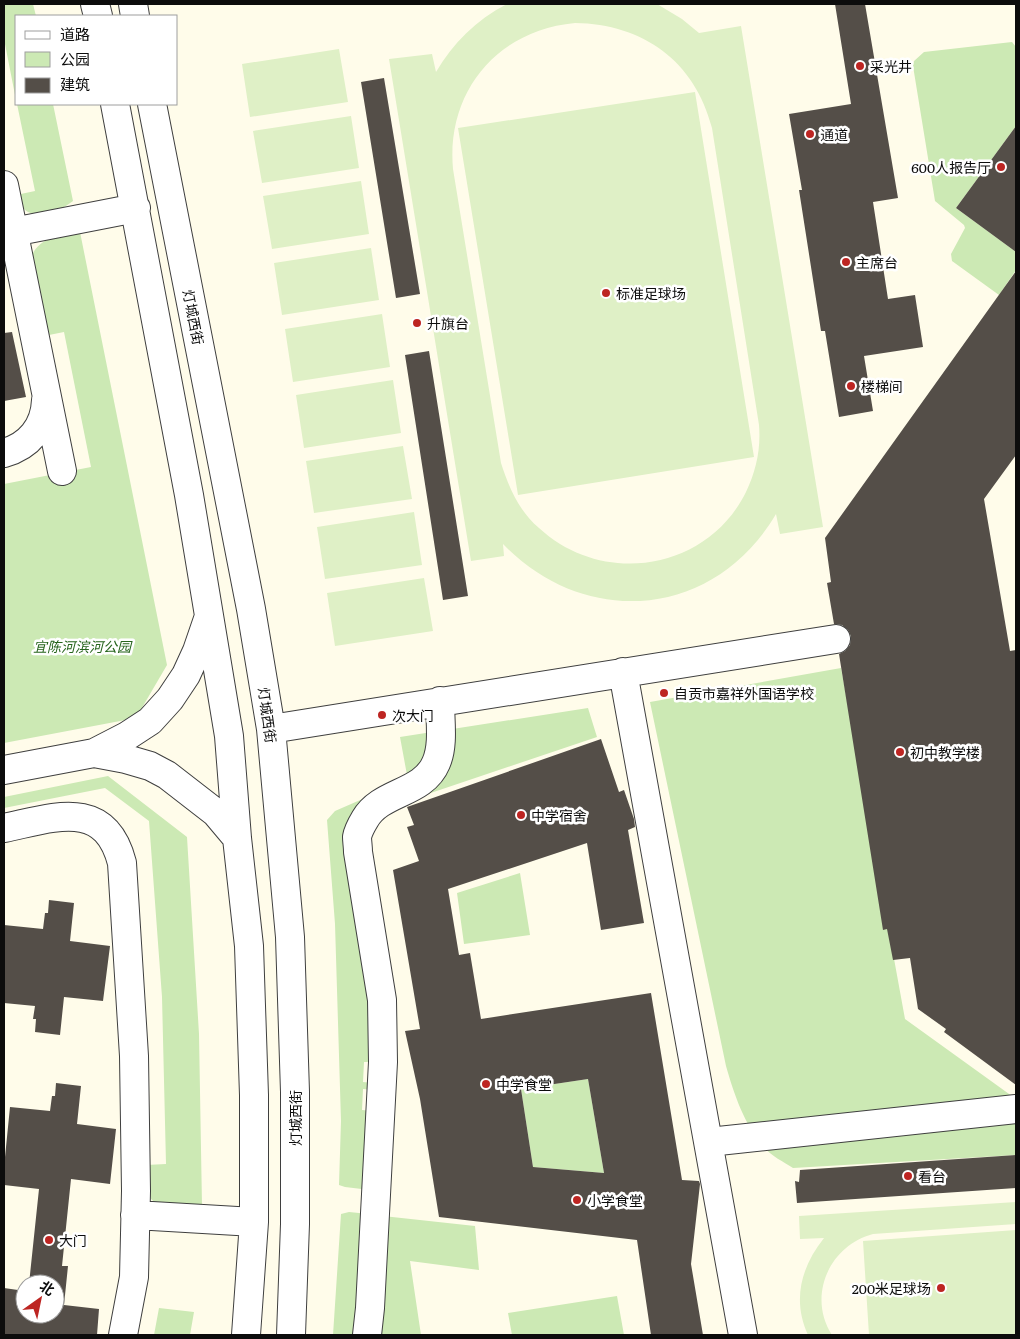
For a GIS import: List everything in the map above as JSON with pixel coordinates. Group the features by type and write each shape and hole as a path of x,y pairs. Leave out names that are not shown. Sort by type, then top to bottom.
{"street":[{"path":"115,105 190,495 229,736 237,838 249,946 254,1095 254,1222 246,1335"},
{"name":"灯城西街","path":"152,105 251,609 271,729 290,937 295,1092 295,1224 291,1335"},
{"path":"4,185 62,471"},
{"path":"13,232 136,208"},
{"path":"4,453 20,447 37,432 44,417 46,394"},
{"path":"4,770 94,753 127,736 150,721 170,699 186,675 210,614"},
{"path":"271,729 836,639"},
{"path":"623,672 743,1335"},
{"path":"367,1335 375,1223 383,1054 382,1000 357,836 368,813 376,805 416,785 426,778 435,765 439,754 440,701"},
{"path":"94,753 134,761 150,766 167,775 216,813 237,838"},
{"path":"4,828 58,817 76,816 86,819 105,830 113,838 122,863 131,989 135,1088 134,1277 123,1335"},
{"path":"709,1142 1016,1109"},
{"path":"135,1215 254,1222"}],"green space":[{"path":"4,4 33,4 36,15 15,15 15,95 4,39"},
{"path":"507,4 657,4 682,19 699,33 741,26 823,527 780,534 776,514 750,549 719,575 685,592 648,600 610,600 572,590 536,572 503,544 504,556 471,561 389,59 432,54 436,72 450,51 466,33","holes":["575,23 600,25 623,30 644,39 663,51 693,83 704,104 712,128 759,425 757,460 753,476 746,492 729,519 706,539 680,554 652,562 622,563 593,558 565,547 539,528 520,507 501,463 453,169 453,141 458,114 468,90 482,69 501,52 522,38 547,28"]},
{"path":"1012,42 1016,47 1016,126 956,208 1016,252 1016,270 999,295 952,261 951,254 965,228 964,225 935,201 913,66 914,61 924,52"},
{"path":"339,49 348,102 250,117 242,64"},
{"name":"标准足球场","path":"695,92 754,457 518,495 458,128"},
{"path":"17,105 53,105 73,201 56,211 35,214 21,206 16,195 35,191"},
{"path":"351,116 359,168 262,183 253,131"},
{"path":"361,181 369,234 272,249 263,196"},
{"name":"宜陈河滨河公园","path":"80,232 167,665 136,718 4,743 4,484 91,467 64,332 44,336 32,255 46,240"},
{"path":"371,248 379,300 282,315 274,263"},
{"path":"382,314 390,367 293,382 285,329"},
{"path":"393,380 401,433 304,448 296,395"},
{"path":"403,446 412,499 314,513 306,461"},
{"path":"414,512 422,565 325,579 317,527"},
{"path":"424,578 433,631 335,646 327,593"},
{"path":"841,668 905,1019 1016,1099 1016,1155 793,1168 764,1147 745,1119 736,1098 726,1066 650,702"},
{"path":"588,708 597,737 407,801 446,730"},
{"path":"432,732 429,762 407,775 400,737"},
{"path":"108,776 187,837 199,1034 202,1206 158,1205 151,1199 148,1193 146,1165 166,1164 162,997 149,821 105,788 4,808 4,797"},
{"path":"374,794 377,796 361,812 355,823 351,835 350,854 376,1017 376,1062 370,1190 339,1185 341,1121 335,924 327,820 335,811","holes":["364,1062 374,1062 373,1083 363,1082","363,1089 373,1090 372,1111 362,1110"]},
{"path":"520,873 530,935 464,944 457,893"},
{"path":"588,1079 604,1173 533,1167 521,1089"},
{"path":"1016,1202 1016,1224 873,1234 858,1240 845,1249 834,1261 822,1289 825,1320 832,1335 808,1335 801,1309 801,1284 810,1260 824,1238 800,1239 799,1216"},
{"path":"349,1212 369,1214 361,1335 333,1335 341,1214"},
{"path":"383,1216 475,1226 479,1270 410,1261 421,1335 375,1335"},
{"name":"200米足球场","path":"1016,1230 1016,1335 869,1335 863,1241"},
{"path":"617,1296 624,1335 512,1335 508,1313"},
{"path":"159,1308 194,1312 190,1335 154,1335"}],"building":[{"path":"835,4 865,4 898,198 873,202 888,299 915,295 923,347 864,356 873,411 839,417 825,331 821,331 799,190 802,190 789,114 851,104"},
{"path":"384,78 420,294 396,298 361,82"},
{"name":"600人报告厅","path":"1016,126 1016,252 956,208"},
{"path":"1016,271 1016,455 984,499 1010,651 1016,650 1016,1085 944,1032 946,1029 918,1009 910,958 893,960 887,929 883,930 839,654 850,645 851,636 842,625 834,624 827,583 831,582 825,538"},
{"path":"12,332 26,397 4,401 4,333"},
{"path":"429,351 468,596 443,600 405,355"},
{"path":"601,739 619,792 624,790 634,819 635,827 628,830 644,923 601,930 587,843 448,889 459,955 470,953 481,1019 651,993 682,1180 699,1181 700,1184 691,1264 703,1335 651,1335 637,1240 439,1217 420,1099 405,1031 420,1029 393,870 419,861 407,827 414,825 407,807","holes":["588,1079 604,1173 533,1167 521,1089"]},
{"path":"49,900 74,903 70,941 110,946 103,1001 64,997 60,1035 35,1032 36,1019 33,1019 35,1006 4,1003 4,925 43,929 45,913 48,913"},
{"path":"56,1083 81,1086 77,1124 116,1129 110,1184 71,1179 62,1266 68,1266 65,1295 65,1274 30,1274 39,1189 4,1185 10,1107 50,1111 52,1096 55,1096"},
{"name":"看台","path":"1016,1155 1016,1188 797,1203 795,1181 799,1182 800,1170"},
{"path":"4,1288 15,1290 15,1324 65,1324 65,1305 99,1309 97,1335 4,1335"}],"place":[{"name":"采光井","path":"860,66"},
{"name":"通道","path":"810,134"},
{"name":"600人报告厅","path":"1001,167"},
{"name":"主席台","path":"846,262"},
{"name":"标准足球场","path":"606,293"},
{"name":"升旗台","path":"417,323"},
{"name":"楼梯间","path":"851,386"},
{"name":"自贡市嘉祥外国语学校","path":"664,693"},
{"name":"次大门","path":"382,715"},
{"name":"初中教学楼","path":"900,752"},
{"name":"中学宿舍","path":"521,815"},
{"name":"中学食堂","path":"486,1084"},
{"name":"看台","path":"908,1176"},
{"name":"小学食堂","path":"577,1200"},
{"name":"大门","path":"49,1240"},
{"name":"200米足球场","path":"941,1288"}]}
